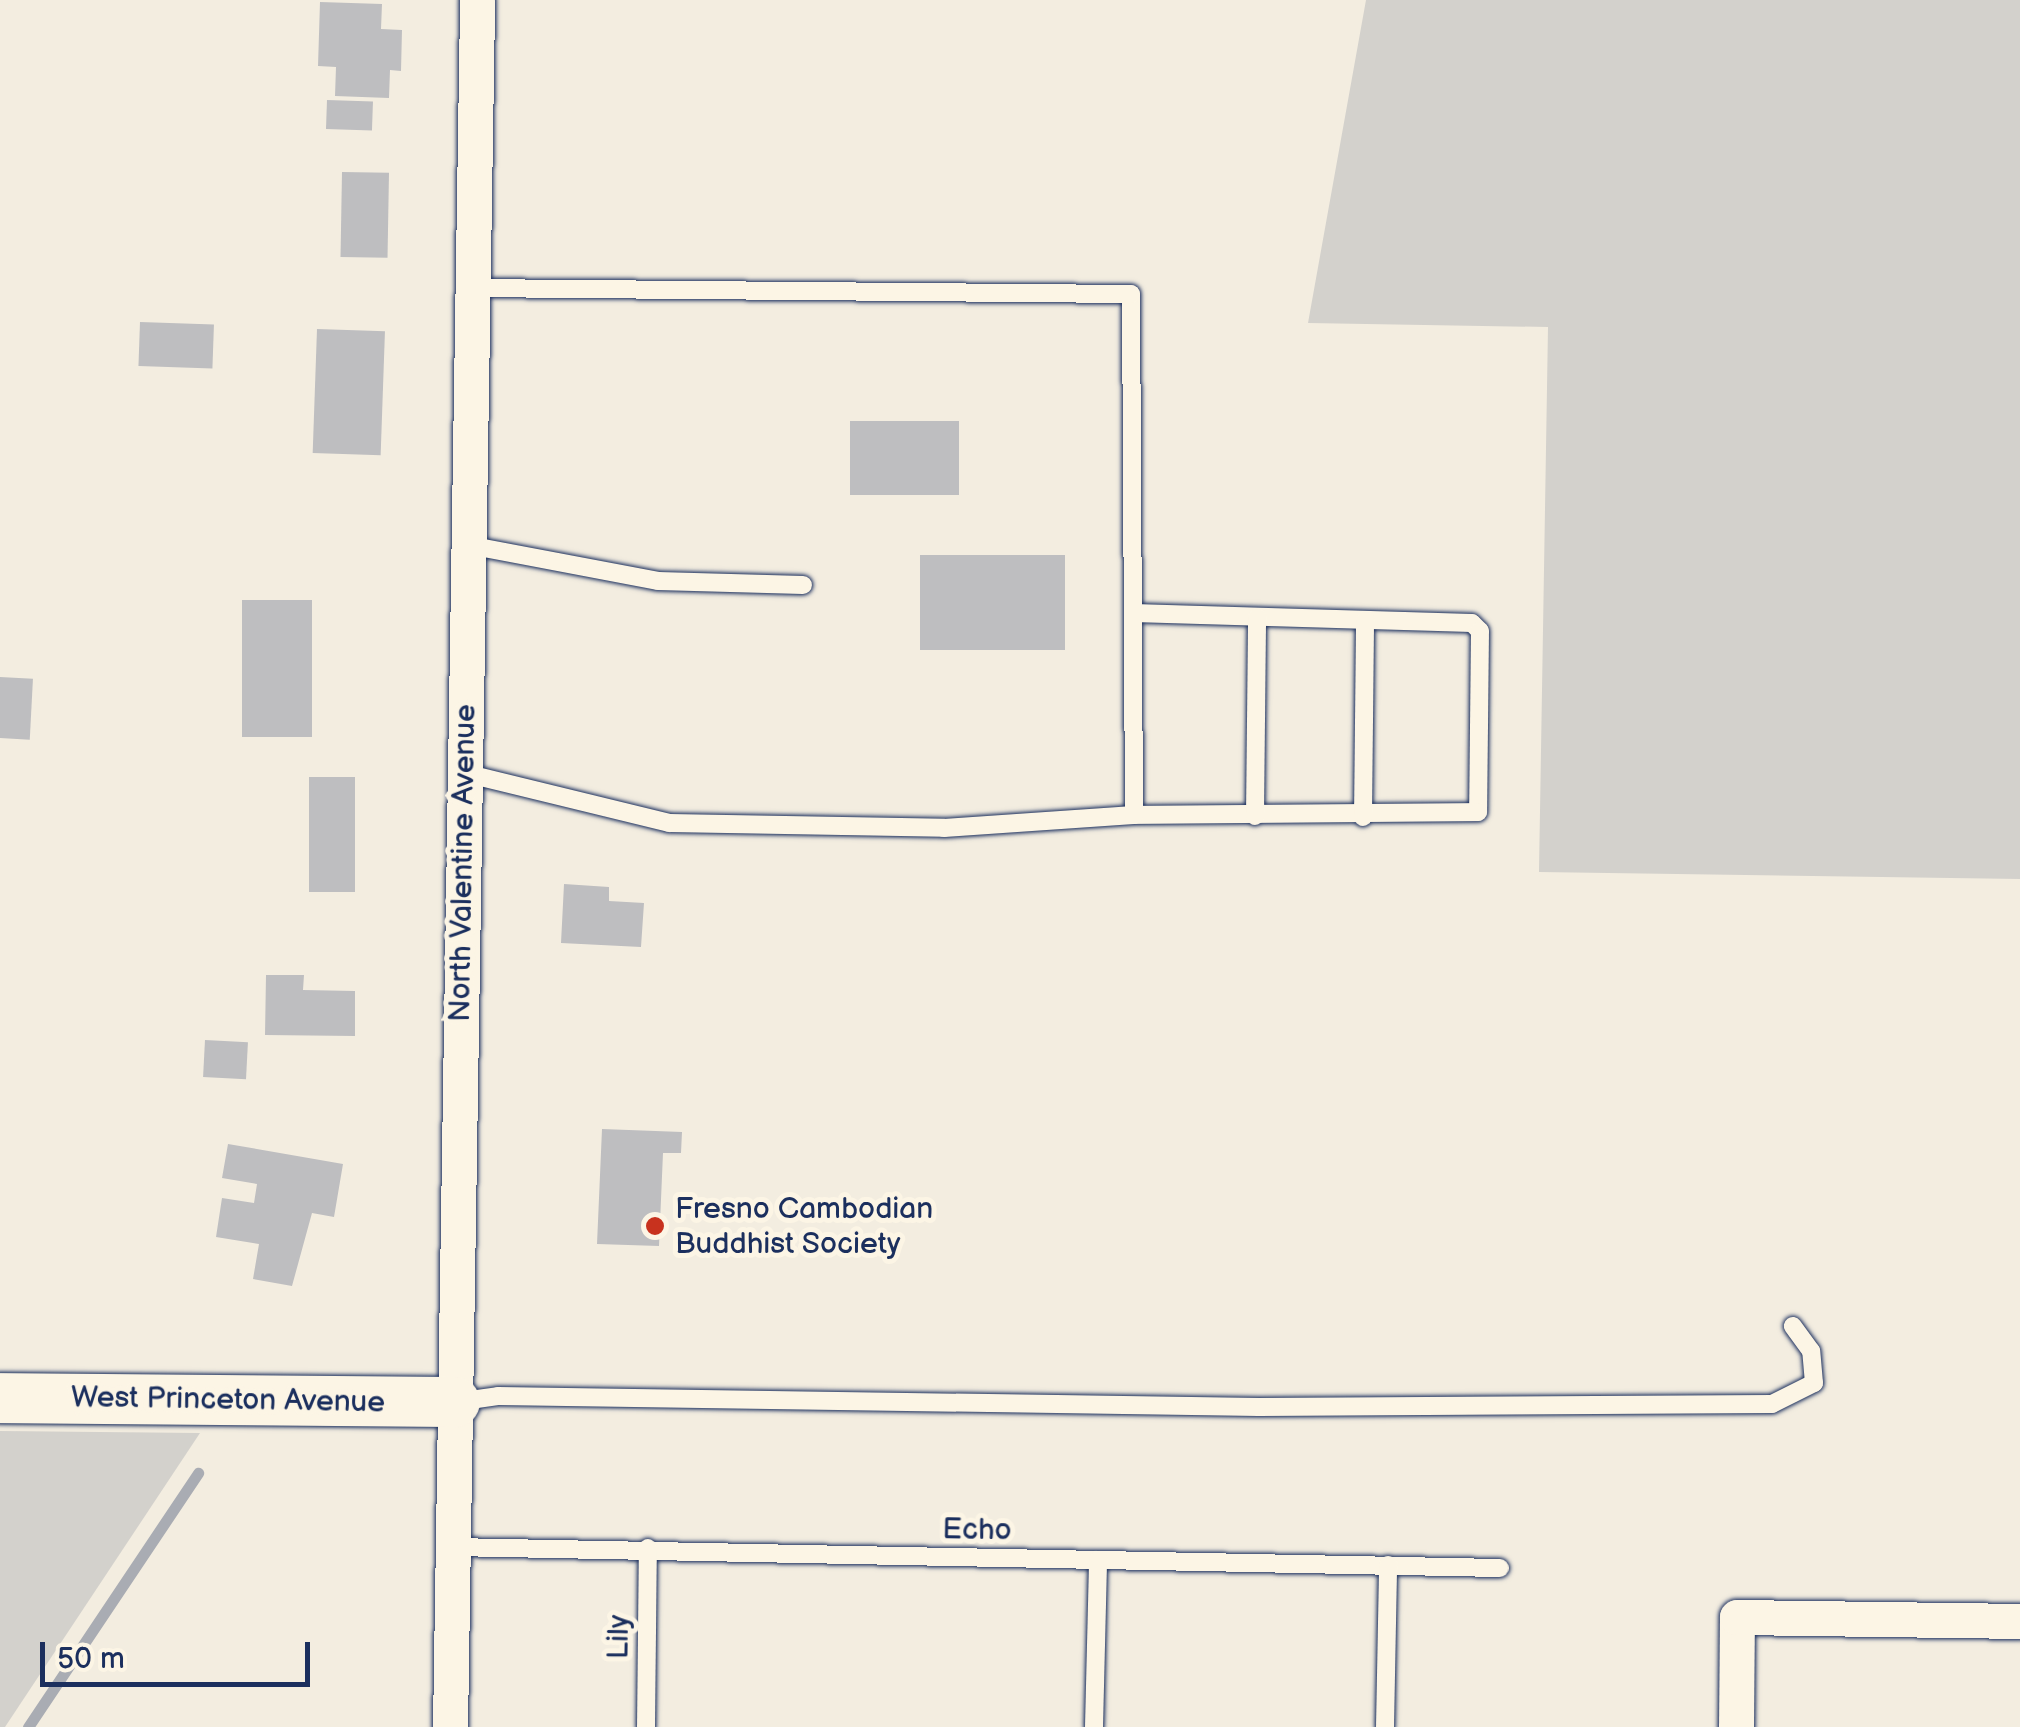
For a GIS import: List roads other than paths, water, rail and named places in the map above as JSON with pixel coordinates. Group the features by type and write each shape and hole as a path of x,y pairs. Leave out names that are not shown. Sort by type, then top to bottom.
{"street":[{"name":"North Valentine Avenue","path":"450,1727 477,0"},
{"name":"West Princeton Avenue","path":"0,1398 455,1402"},
{"path":"1736,1727 1737,1618 2020,1620"}],"lane":[{"path":"472,288 1131,294 1134,815"},
{"path":"468,545 658,580 802,585"},
{"path":"464,773 669,823 944,828 1134,815 1363,817 1478,812 1480,631 1472,623 1133,613"},
{"path":"1255,816 1257,617"},
{"path":"1363,817 1365,620"},
{"path":"455,1402 498,1396 1259,1407 1772,1404 1814,1383 1810,1351 1793,1326"},
{"name":"Echo","path":"453,1547 1500,1568"},
{"name":"Lily","path":"646,1727 648,1548"},
{"path":"1094,1727 1098,1560"},
{"path":"1385,1727 1388,1565"}],"waterway":[{"path":"28,1727 198,1473"}],"place":[{"name":"Fresno Cambodian Buddhist Society","path":"655,1226"}]}
